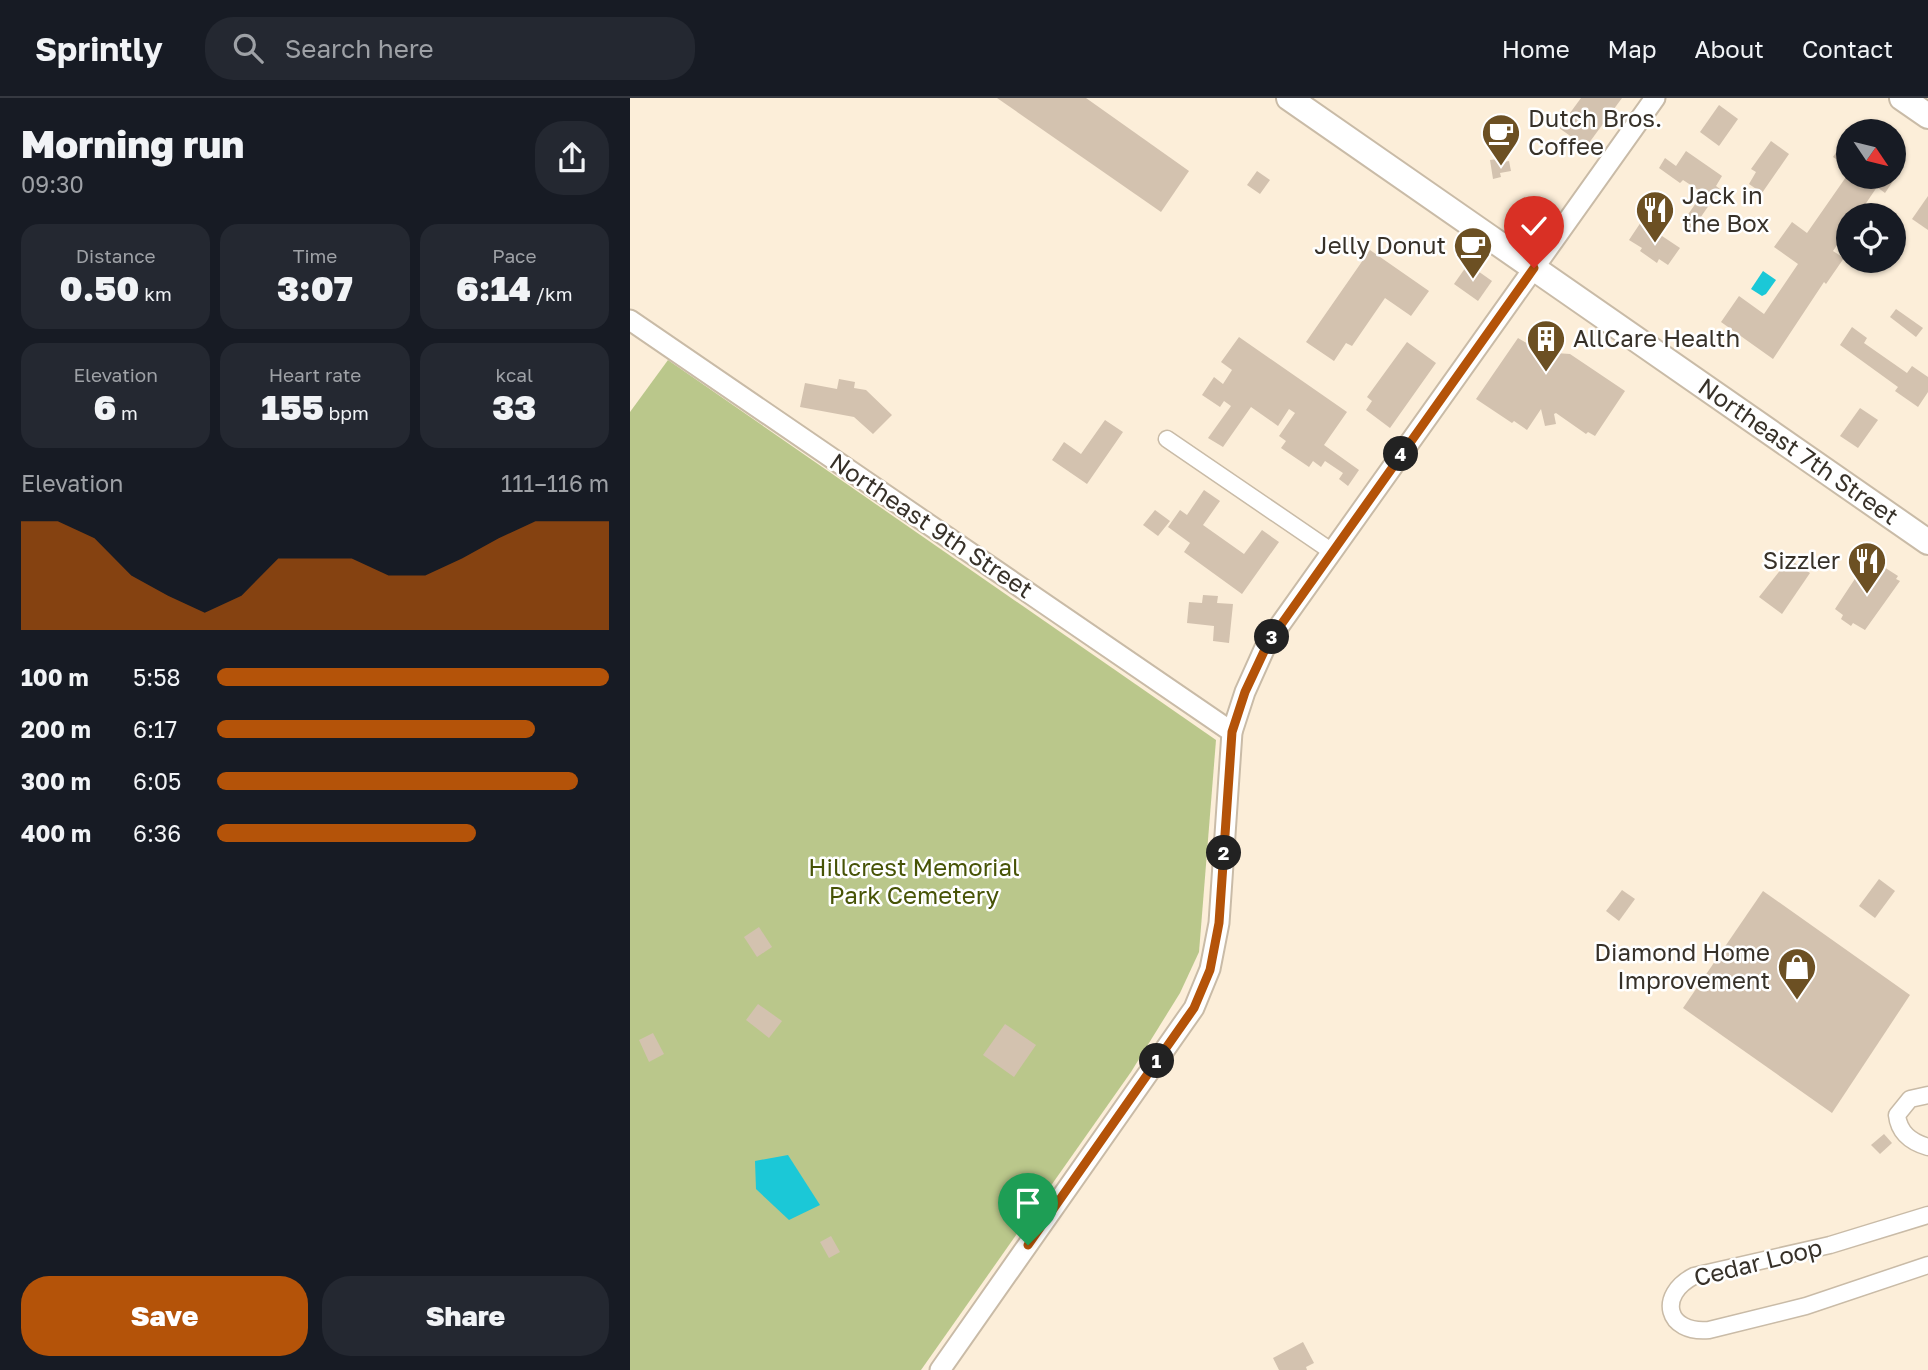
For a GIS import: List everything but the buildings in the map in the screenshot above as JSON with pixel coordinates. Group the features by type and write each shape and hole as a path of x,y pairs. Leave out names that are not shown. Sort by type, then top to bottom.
{"highway":[{"name":"Northeast 7th Street","path":"1289,98 1928,542"},
{"path":"1902,98 1928,116"}],"street":[{"path":"940,1370 1175,1036 1198,998 1210,970 1219,923 1232,732 1245,692 1268,643 1655,98"},
{"name":"Northeast 9th Street","path":"630,320 1232,732"},
{"path":"1167,439 1331,551"},
{"path":"1928,1095 1910,1099 1898,1115 1902,1132 1918,1144 1928,1147"},
{"name":"Cedar Loop","path":"1928,1215 1830,1245 1694,1276 1678,1286 1672,1296 1673,1317 1678,1324 1687,1328 1709,1330 1806,1306 1928,1265"}],"green space":[{"name":"Hillcrest Memorial Park Cemetery","path":"668,360 1216,740 1199,952 1180,993 1131,1072 921,1370 630,1370 630,412"}],"water":[{"path":"1763,271 1776,280 1762,296 1751,289"},
{"path":"788,1155 820,1205 789,1220 756,1189 755,1161"}],"place":[{"name":"Dutch Bros. Coffee","path":"1501,167"},
{"name":"Jack in the Box","path":"1655,244"},
{"name":"Jelly Donut","path":"1473,280"},
{"name":"AllCare Health","path":"1546,373"},
{"name":"Sizzler","path":"1867,595"},
{"name":"Diamond Home Improvement","path":"1797,1001"}],"route":[{"path":"1028,1245 1194,1008 1210,970 1219,923 1232,732 1257,664 1268,643 1331,551 1534,268"}]}
